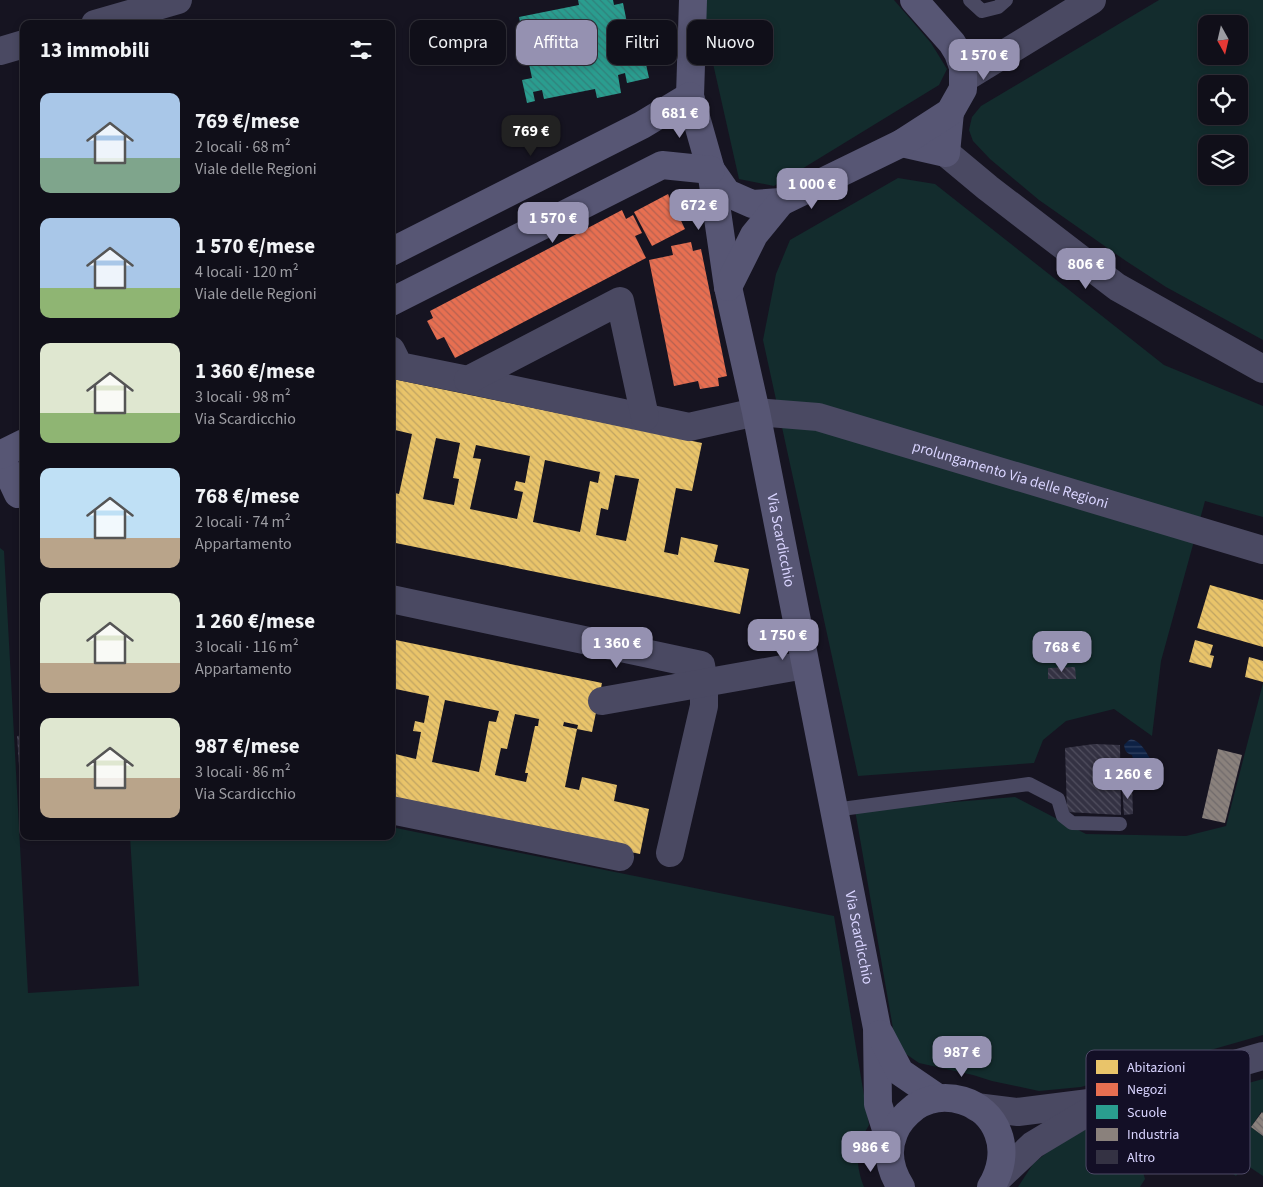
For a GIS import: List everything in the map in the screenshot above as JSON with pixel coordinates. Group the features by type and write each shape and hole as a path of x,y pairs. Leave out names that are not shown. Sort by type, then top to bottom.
{"street":[{"path":"109,20 178,0"},
{"path":"693,0 690,96 711,170 727,193 752,204 781,202 902,143 950,112"},
{"path":"914,0 952,43 963,67 963,89 950,112 946,153"},
{"path":"963,79 1092,0"},
{"path":"0,51 20,45"},
{"path":"395,250 642,125 690,96"},
{"path":"902,143 946,153 988,188 1117,286 1263,369"},
{"path":"395,300 662,165 711,170"},
{"name":"Via Scardicchio","path":"711,170 728,287 756,412 877,1028 878,1104 890,1142 890,1158 893,1172 901,1187"},
{"path":"728,287 754,235 781,202"},
{"path":"468,380 620,301 645,417"},
{"name":"prolungamento Via delle Regioni","path":"395,362 468,380 689,427 756,412 818,417 1263,550"},
{"path":"14,496 0,455 20,445"},
{"path":"395,600 701,665 704,683 704,706 670,853"},
{"path":"602,701 805,665"},
{"path":"395,811 620,857"},
{"name":"Via Scardicchio","path":"877,1028 900,1072 938,1098"},
{"path":"1250,1060 1263,1056"},
{"path":"890,1142 897,1126 907,1113 922,1103 938,1098 952,1098 976,1106 1018,1112 1086,1103"},
{"path":"976,1106 989,1118 998,1132 1002,1148 1001,1165 993,1184"},
{"path":"993,1184 1032,1145 1086,1112"}],"lane":[{"path":"970,0 982,11 998,7 1006,0"},
{"path":"834,810 1029,784 1058,800 1063,816 1072,822 1120,824"}],"green space":[{"path":"703,0 894,0 931,43 947,69 939,85 774,186 739,179 713,65 773,65 773,20 703,19"},
{"path":"1159,0 1263,0 1263,340 1166,287 1039,200 990,159 973,141 969,130 972,117 981,106"},
{"path":"898,178 935,184 1164,365 1263,406 1263,517 1205,501 1161,661 1152,736 1114,709 1066,721 1043,740 1034,763 858,776 763,340 776,274 790,240"},
{"path":"0,548 4,551 28,993 139,986 130,840 395,840 395,828 834,916 869,1125 861,1139 858,1151 860,1175 864,1187 0,1187"},
{"path":"1263,683 1263,1035 1210,1050 1086,1050 1086,1086 1039,1091 919,1063 903,1052 894,1034 855,810 1015,797 1086,834 1186,836 1226,826"},
{"path":"1263,1079 1263,1113 1261,1112 1251,1127 1263,1136 1263,1176 1250,1167 1250,1083"},
{"path":"1086,1129 1086,1174 1144,1174 1145,1179 1140,1187 1018,1187 1033,1164 1051,1149"}],"water":[{"path":"1131,739 1140,744 1151,760 1150,763 1143,766 1139,771 1136,770 1132,755 1127,753 1124,747"}],"building: Abitazioni":[{"path":"395,379 702,443 692,491 676,488 664,552 678,555 681,537 718,545 714,562 749,569 740,614 395,543 395,493 399,494 412,434 395,430","holes":["436,438 460,443 453,478 459,479 454,505 423,499","476,445 530,456 525,483 516,481 514,490 523,492 517,519 470,509 481,459 473,458","545,460 600,472 598,483 590,481 580,532 533,522","615,475 639,479 626,541 596,535 601,508 608,510"]},
{"path":"1210,585 1263,600 1263,647 1197,628"},
{"path":"395,640 602,683 592,732 577,729 565,787 579,790 582,777 617,785 614,801 649,809 640,854 395,803 395,754 416,759 421,732 413,731 415,721 424,723 429,696 395,689","holes":["445,700 499,711 496,722 489,721 479,772 432,762","515,714 539,719 538,726 535,726 525,773 528,773 526,782 495,775 501,748 507,749","564,722 578,725 577,729 563,726"]},
{"path":"1195,640 1213,645 1210,655 1214,656 1211,668 1189,662"},
{"path":"1249,657 1263,661 1263,682 1245,677"}],"building: Negozi":[{"path":"668,194 685,229 652,246 634,212"},
{"path":"622,210 626,219 633,215 642,233 635,236 646,258 455,358 444,337 437,340 427,321 433,318 430,311"},
{"path":"691,242 693,251 701,249 727,376 718,378 719,386 700,389 698,381 674,386 649,260 673,255 671,246"}],"building: Scuole":[{"path":"578,0 613,0 614,5 623,3 626,20 607,20 607,65 646,65 649,78 627,83 625,73 618,75 621,93 597,98 595,89 544,99 542,90 533,92 535,101 527,103 522,80 532,78 529,65 597,65 597,20 520,20 519,17 579,5"}],"building: Industria":[{"path":"1218,749 1242,755 1225,823 1202,818"},
{"path":"1263,1113 1263,1136 1251,1127"}],"building: Altro":[{"path":"1075,667 1076,679 1048,679 1048,668"},
{"path":"17,736 20,736 20,781"},
{"path":"1094,744 1120,745 1121,815 1067,812 1065,748"},
{"path":"1122,786 1132,786 1133,814 1124,815"}]}
